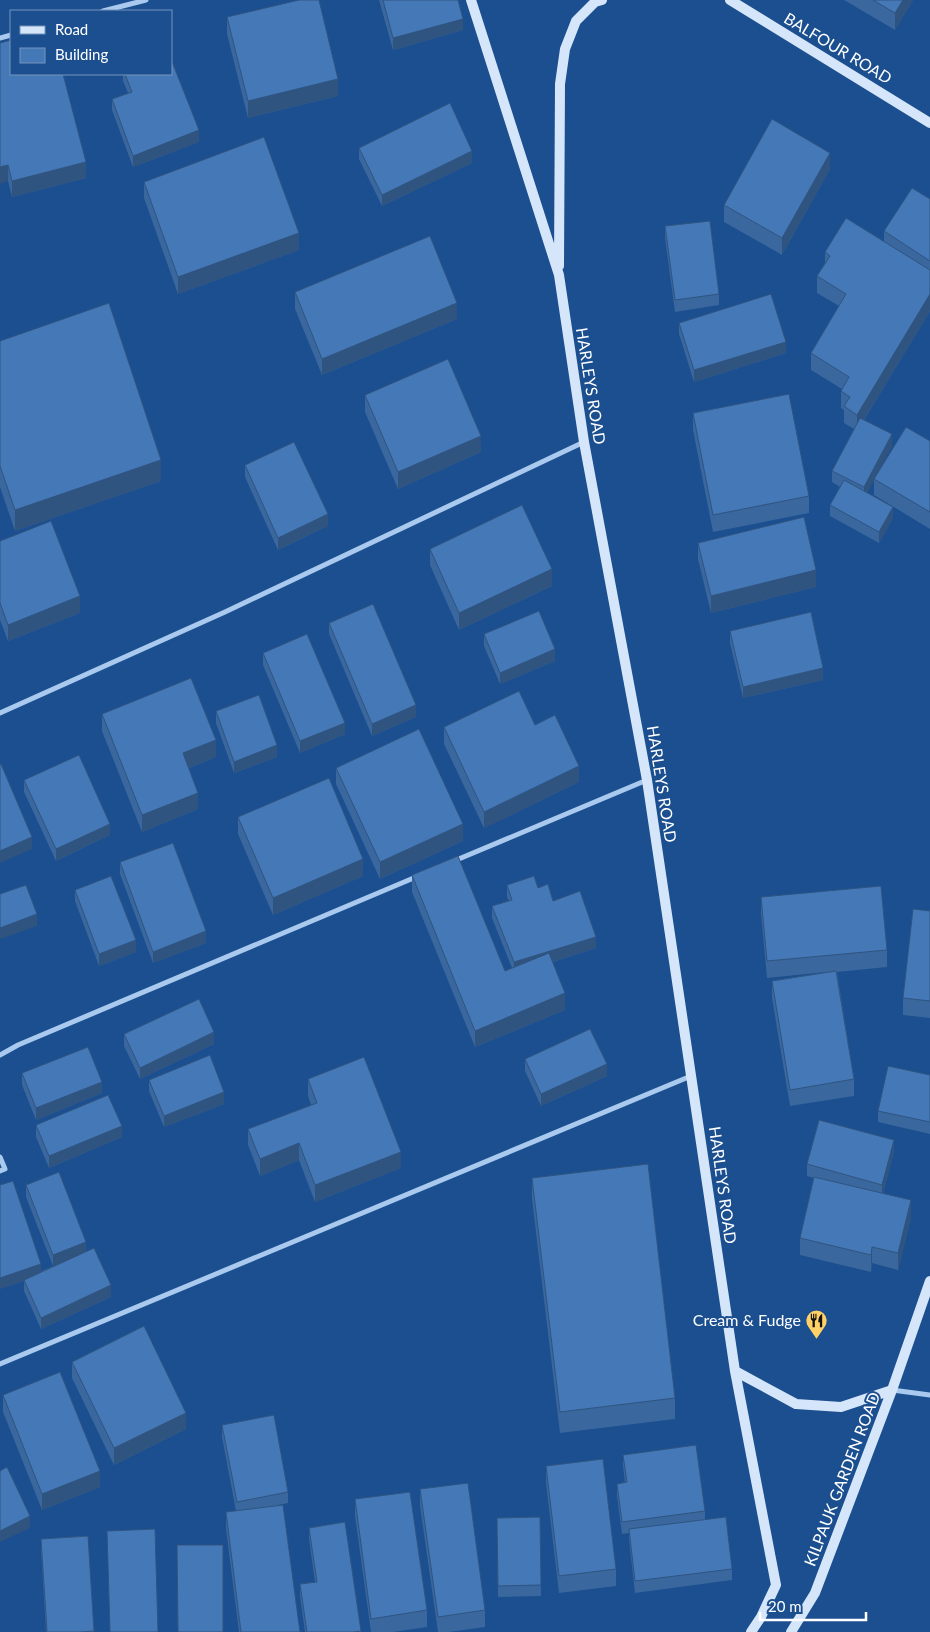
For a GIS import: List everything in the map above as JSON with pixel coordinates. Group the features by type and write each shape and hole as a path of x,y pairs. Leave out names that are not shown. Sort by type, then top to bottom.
{"main road":[{"name":"HARLEYS ROAD","path":"471,0 559,275 584,442 647,780 735,1371 776,1585 761,1618 750,1632"},
{"path":"559,275 560,84 565,49 576,21 595,2 602,0"},
{"name":"BALFOUR ROAD","path":"730,0 930,122"},
{"name":"KILPAUK GARDEN ROAD","path":"791,1632 815,1592 892,1390 930,1280"},
{"name":"KILPAUK GARDEN ROAD","path":"735,1371 796,1404 841,1407 892,1390"}],"street":[{"path":"107,10 146,0"},
{"path":"0,714 225,612 584,442"},
{"path":"446,864 647,780"},
{"path":"0,1054 419,876"},
{"path":"0,1364 691,1076"},
{"path":"0,1157 5,1169 0,1171"},
{"path":"892,1390 930,1395"}],"building":[{"path":"299,0 319,0 338,79 248,101 227,17"},
{"path":"383,0 458,0 463,19 393,38"},
{"path":"873,0 903,0 895,13"},
{"path":"10,40 10,75 63,75 86,162 12,181 8,165 0,167 0,43"},
{"path":"172,62 199,130 133,156 112,99 132,92 125,75 172,75"},
{"path":"450,103 472,151 382,195 359,148"},
{"path":"772,119 830,153 782,238 724,205"},
{"path":"264,137 299,233 178,277 144,182"},
{"path":"912,188 930,199 930,261 884,231"},
{"path":"846,218 930,270 930,294 857,415 844,406 850,397 841,391 849,377 811,353 846,294 817,276 830,256 825,252"},
{"path":"710,221 719,294 675,300 665,226"},
{"path":"430,236 457,303 322,359 295,292"},
{"path":"771,294 786,342 694,370 679,323"},
{"path":"109,303 161,460 15,510 0,466 0,341"},
{"path":"448,359 481,436 398,472 365,395"},
{"path":"789,394 809,496 713,515 693,413"},
{"path":"860,418 892,434 864,487 832,471"},
{"path":"906,427 930,441 930,512 874,479"},
{"path":"294,442 328,514 278,538 245,465"},
{"path":"844,480 893,507 879,532 830,505"},
{"path":"522,505 552,569 459,613 430,549"},
{"path":"804,517 816,570 711,596 698,543"},
{"path":"51,521 80,596 8,625 0,603 0,541"},
{"path":"373,604 416,705 372,724 329,623"},
{"path":"539,611 555,649 500,673 484,634"},
{"path":"811,612 823,668 743,687 730,631"},
{"path":"307,634 345,723 300,741 263,653"},
{"path":"191,678 216,740 183,753 198,793 142,815 102,714"},
{"path":"519,691 535,725 555,715 579,766 484,812 444,727"},
{"path":"259,695 277,745 234,762 216,711"},
{"path":"419,729 463,824 380,862 336,768"},
{"path":"79,755 110,824 56,849 24,780"},
{"path":"0,764 32,837 0,851"},
{"path":"329,778 363,859 273,898 238,817"},
{"path":"173,843 206,931 153,952 120,862"},
{"path":"458,856 505,971 549,953 565,993 475,1031 412,875"},
{"path":"111,876 136,940 99,954 75,890"},
{"path":"534,876 538,888 548,884 553,901 580,891 596,937 514,962 492,906 512,900 507,885"},
{"path":"26,885 37,914 0,928 0,894"},
{"path":"881,886 887,950 767,961 761,897"},
{"path":"913,909 930,911 930,1001 903,998"},
{"path":"836,971 854,1079 790,1090 772,981"},
{"path":"199,999 214,1032 140,1068 124,1034"},
{"path":"590,1029 607,1064 541,1094 525,1059"},
{"path":"88,1047 102,1082 36,1108 22,1073"},
{"path":"210,1055 224,1092 164,1116 149,1080"},
{"path":"364,1057 401,1152 315,1185 299,1143 260,1159 248,1129 317,1103 308,1079"},
{"path":"888,1066 930,1075 930,1122 878,1111"},
{"path":"108,1095 122,1126 49,1156 36,1125"},
{"path":"819,1120 894,1140 882,1185 807,1164"},
{"path":"648,1164 675,1398 560,1412 532,1178"},
{"path":"59,1172 86,1242 53,1255 26,1185"},
{"path":"814,1177 911,1200 898,1253 872,1247 871,1255 800,1238"},
{"path":"13,1181 41,1264 0,1278 0,1185"},
{"path":"94,1248 111,1285 41,1318 24,1280"},
{"path":"144,1326 186,1413 114,1448 72,1362"},
{"path":"60,1372 100,1471 42,1494 3,1395"},
{"path":"274,1415 288,1492 237,1502 222,1425"},
{"path":"696,1445 705,1511 622,1522 617,1484 627,1482 623,1455"},
{"path":"603,1459 616,1569 559,1576 546,1466"},
{"path":"7,1467 30,1516 0,1531 0,1471"},
{"path":"468,1483 485,1610 438,1617 420,1489"},
{"path":"410,1492 427,1610 371,1619 355,1499"},
{"path":"283,1505 300,1632 241,1632 226,1512"},
{"path":"540,1517 541,1585 498,1586 497,1518"},
{"path":"726,1517 732,1569 635,1581 629,1529"},
{"path":"345,1522 361,1631 307,1632 300,1584 317,1582 309,1528"},
{"path":"155,1529 158,1632 110,1632 107,1531"},
{"path":"88,1536 94,1631 47,1632 41,1539"},
{"path":"177,1545 223,1545 223,1632 178,1632"}],"place":[{"name":"Cream & Fudge","path":"817,1339"}]}
